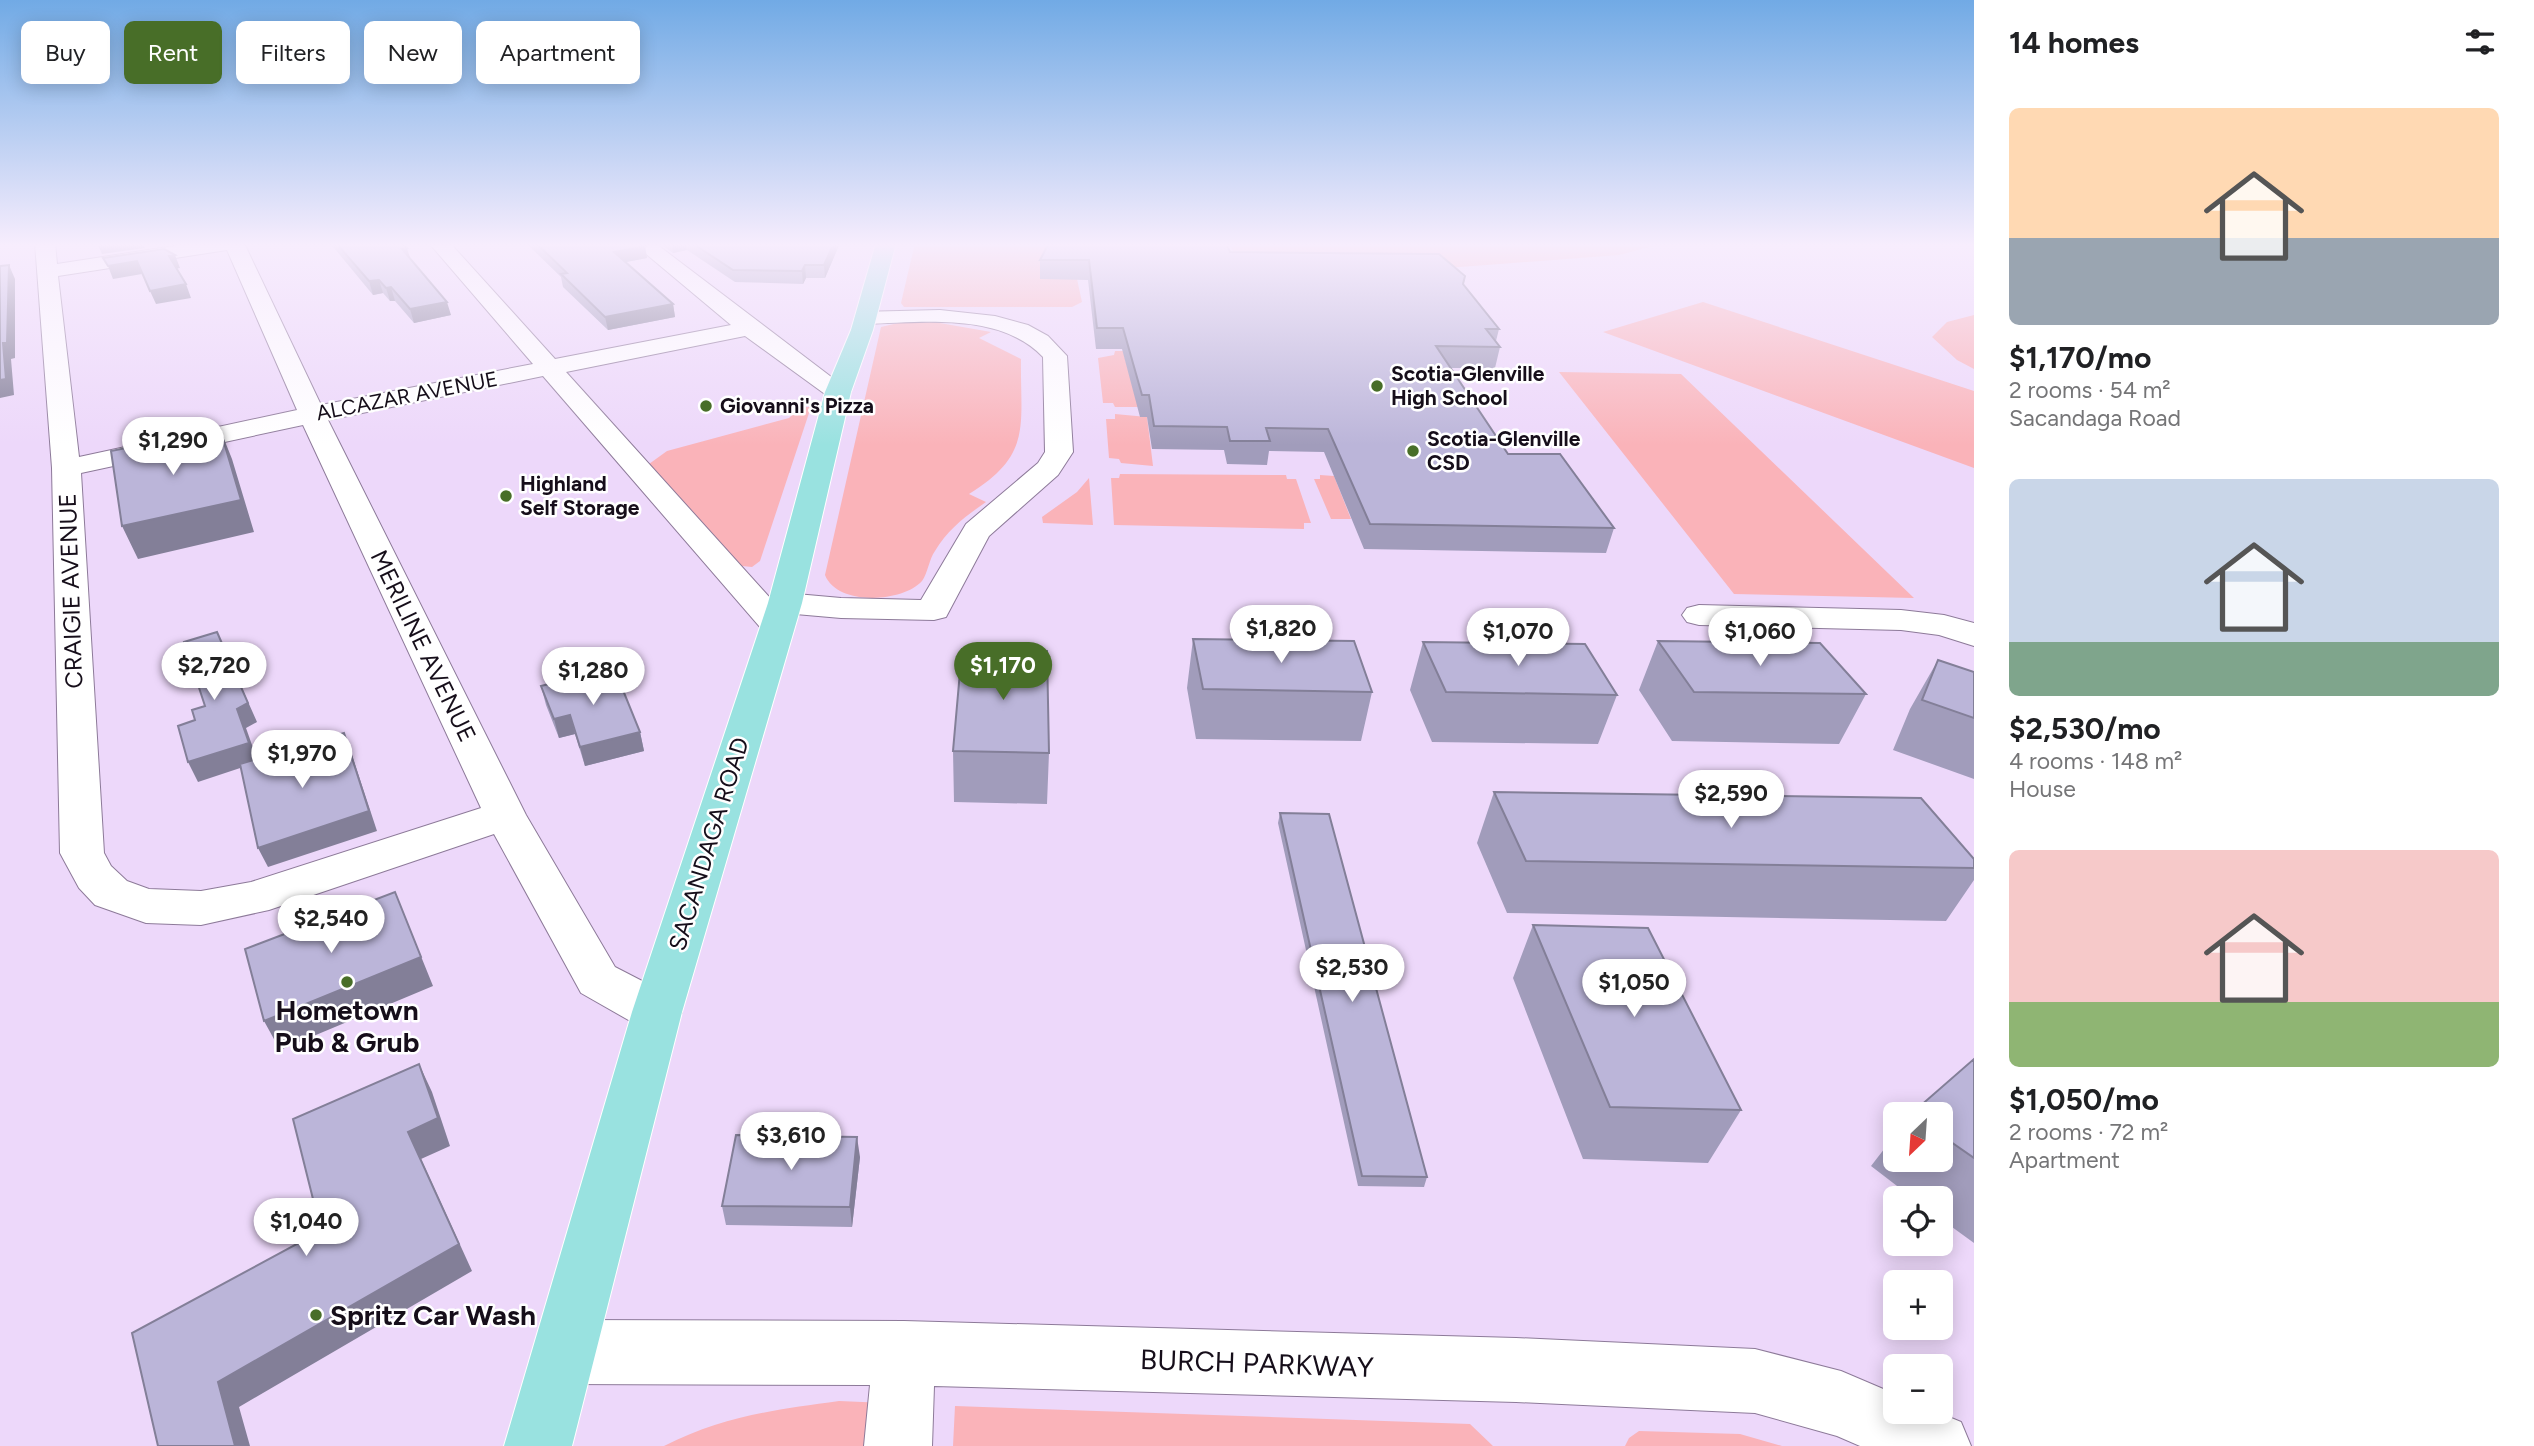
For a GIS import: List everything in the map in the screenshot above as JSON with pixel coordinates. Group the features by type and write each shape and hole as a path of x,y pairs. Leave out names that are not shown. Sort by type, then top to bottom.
{"main road":[{"name":"SACANDAGA ROAD","path":"538,1446 657,1012 781,614 838,392 868,310"}],"street":[{"name":"CRAIGIE AVENUE","path":"52,310 66,468 82,853 95,877 111,893 146,906 201,908 253,898 505,815"},
{"name":"MERILINE AVENUE","path":"264,310 505,815 598,980 657,1012"},
{"path":"497,310 547,368 781,614 841,608 934,610 942,590 977,531 1048,470 1059,452 1055,356 1047,342 1005,325 982,320 927,315 866,317"},
{"path":"727,310 838,392"},
{"name":"ALCAZAR AVENUE","path":"66,468 312,415 749,328"},
{"path":"1699,615 1901,620 1944,625 1974,635"},
{"name":"BURCH PARKWAY","path":"565,1352 904,1353 1502,1370 1755,1381 1841,1404 1937,1446"},
{"path":"898,1446 904,1353"}],"shaded area":[{"path":"1675,310 1729,310 1974,391 1974,468 1603,332"},
{"path":"1974,315 1974,369 1957,360 1932,337 1947,322"},
{"path":"934,322 991,332 979,338 1021,359 1019,437 1004,466 990,480 969,494 986,502 946,536 933,554 922,581 900,594 886,597 870,598 842,592 832,585 825,575 881,327 898,323"},
{"path":"1115,351 1123,351 1138,407 1115,407 1113,403 1103,403 1098,358 1114,355"},
{"path":"1559,372 1681,374 1914,598 1734,594"},
{"path":"800,407 811,407 760,561 752,567 742,566 650,469 649,464 667,451 789,418"},
{"path":"1115,414 1147,417 1153,466 1121,463 1119,459 1109,458 1106,419 1115,419"},
{"path":"1120,474 1286,475 1287,479 1296,479 1311,523 1304,523 1304,529 1114,525 1111,478 1119,478"},
{"path":"1320,475 1334,476 1351,519 1331,519 1314,479 1320,479"},
{"path":"1089,478 1093,525 1043,523 1042,517 1077,492"},
{"path":"839,1401 886,1403 886,1446 664,1446 729,1421 771,1411"},
{"path":"955,1406 1470,1424 1493,1446 953,1446"},
{"path":"1639,1431 1740,1434 1782,1446 1625,1446 1629,1438"}],"building":[{"path":"0,310 8,310 7,343 3,343 6,379 0,380"},
{"path":"598,310 639,310 605,317"},
{"name":"Scotia-Glenville High School","path":"1095,310 1484,310 1499,329 1486,329 1500,347 1436,346 1508,454 1560,454 1614,528 1370,524 1328,429 1266,428 1270,441 1230,441 1227,427 1154,426 1149,395 1142,395 1123,328 1097,328"},
{"path":"220,429 241,500 122,526 111,451"},
{"path":"217,632 248,703 237,709 249,743 188,762 178,726 195,720 192,710 205,706 184,642"},
{"path":"1193,639 1354,641 1372,692 1203,689"},
{"path":"1658,641 1820,643 1866,694 1694,692"},
{"path":"1423,642 1585,644 1617,695 1446,692"},
{"path":"962,649 1047,651 1049,753 953,751"},
{"path":"1938,660 1974,672 1974,718 1922,700"},
{"path":"614,668 640,732 580,747 570,715 554,719 541,686"},
{"path":"344,733 369,811 258,848 240,764"},
{"path":"1494,792 1921,798 1974,859 1974,868 1526,861"},
{"path":"1280,813 1329,814 1427,1177 1362,1176"},
{"path":"395,892 421,957 264,1021 245,949"},
{"path":"1533,925 1648,928 1741,1110 1610,1107"},
{"path":"1974,1059 1974,1158 1953,1143 1953,1102 1925,1102"},
{"path":"419,1064 438,1118 408,1132 459,1244 218,1382 235,1446 158,1446 132,1333 321,1231 293,1119"},
{"path":"736,1135 857,1137 850,1207 722,1206"}],"place":[{"name":"Scotia-Glenville High School","path":"1377,386"},
{"name":"Giovanni's Pizza","path":"706,406"},
{"name":"Scotia-Glenville CSD","path":"1413,451"},
{"name":"Highland Self Storage","path":"506,496"},
{"name":"Hometown Pub & Grub","path":"347,982"},
{"name":"Spritz Car Wash","path":"316,1315"}]}
